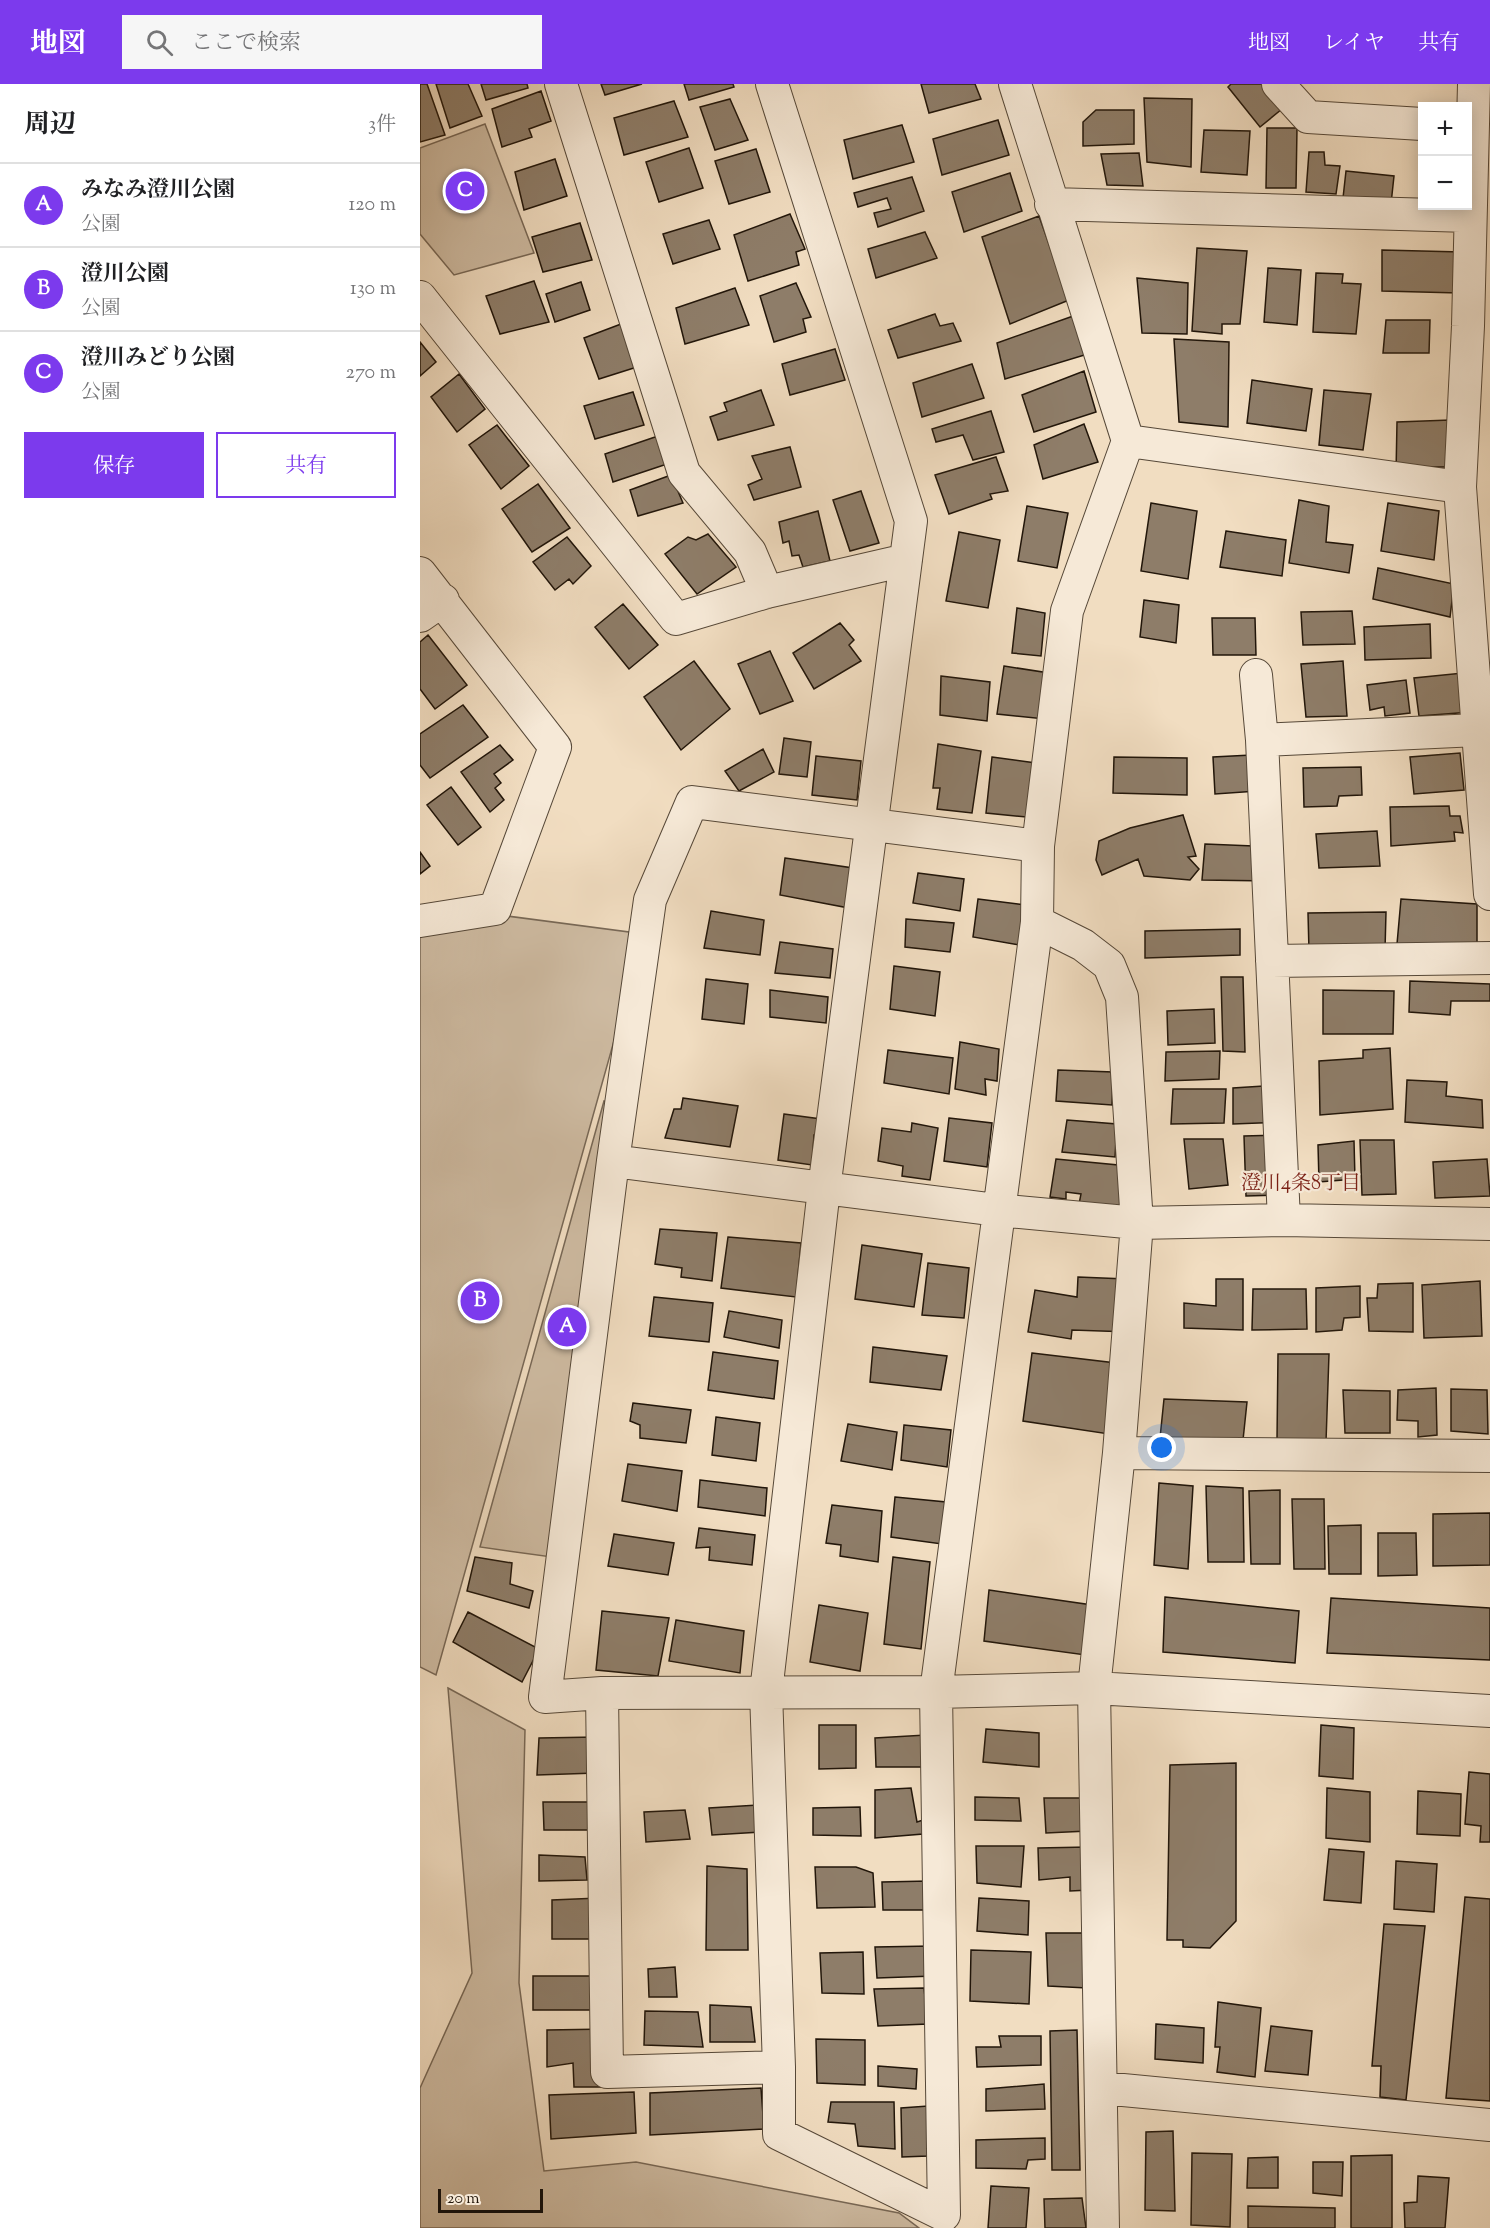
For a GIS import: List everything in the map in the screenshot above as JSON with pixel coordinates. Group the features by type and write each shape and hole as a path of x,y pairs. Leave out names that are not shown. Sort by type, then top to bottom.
{"street":[{"path":"561,84 684,473 750,552 767,592"},
{"path":"772,84 910,521 824,1189 766,1692 779,2067 779,2134 944,2215 936,1692 997,1210 1037,922 1038,846 1067,611 1128,441 1051,204 1015,84"},
{"path":"1278,84 1308,117 1418,124"},
{"path":"1474,84 1477,126 1470,216 1479,326 1460,487 1478,556 1477,730 1486,771 1490,894"},
{"path":"1051,204 1470,216"},
{"path":"420,297 676,619 767,592 906,560"},
{"path":"1128,441 1460,487"},
{"path":"420,573 431,608 555,747 495,909 420,921"},
{"path":"1256,675 1262,740 1284,1220"},
{"path":"1262,740 1477,730"},
{"path":"1038,846 692,802 650,900 613,1161 545,1697 602,1693 936,1692 1094,1688 1490,1711"},
{"path":"1037,922 1083,945 1109,965 1122,997 1137,1223 1119,1453 1094,1688 1103,2228"},
{"path":"1272,961 1490,958"},
{"path":"613,1161 997,1210 1137,1223 1284,1220 1490,1224"},
{"path":"1119,1453 1490,1456"},
{"path":"602,1693 607,2072 779,2067"},
{"path":"1102,2088 1490,2125"}],"shaded area":[{"path":"485,124 534,253 454,275 420,234 420,148"},
{"path":"507,916 644,934 436,1675 420,1667 420,932"},
{"path":"604,1101 625,1106 559,1558 480,1547"},
{"path":"448,1688 525,1730 519,1983 544,2171 636,2162 899,2213 919,2228 420,2228 420,2088 472,1973"}],"building":[{"path":"420,84 427,84 445,135 420,142"},
{"path":"436,84 468,84 482,116 450,128"},
{"path":"481,84 527,84 528,88 486,100"},
{"path":"601,84 642,84 605,95"},
{"path":"684,84 733,84 734,87 689,100"},
{"path":"921,84 975,84 981,99 929,113"},
{"path":"1231,84 1262,84 1282,109 1260,127 1228,87"},
{"path":"541,91 551,121 529,129 532,137 502,147 492,109"},
{"path":"1144,98 1192,99 1191,167 1147,162"},
{"path":"730,99 748,140 715,150 700,107"},
{"path":"674,101 688,137 624,155 614,118"},
{"path":"1096,110 1134,110 1134,144 1083,146 1083,122"},
{"path":"998,120 1009,155 942,175 933,139"},
{"path":"902,125 914,162 853,179 844,140"},
{"path":"1267,128 1297,128 1296,188 1266,188"},
{"path":"1204,130 1250,131 1247,175 1201,172"},
{"path":"689,148 703,188 659,202 646,162"},
{"path":"756,149 770,192 729,204 715,161"},
{"path":"1309,152 1324,152 1325,165 1340,166 1336,194 1306,192"},
{"path":"1139,153 1143,186 1107,185 1101,154"},
{"path":"555,159 567,196 524,210 515,172"},
{"path":"1346,171 1394,176 1391,204 1343,198"},
{"path":"1010,173 1022,211 964,232 952,192"},
{"path":"912,177 924,211 878,227 874,213 891,209 887,198 858,207 854,193"},
{"path":"790,214 805,249 796,252 799,265 748,281 734,235"},
{"path":"1039,216 1069,300 1010,324 982,237"},
{"path":"709,220 720,249 673,264 663,234"},
{"path":"580,223 592,260 543,272 532,237"},
{"path":"925,232 937,258 876,278 868,249"},
{"path":"1197,248 1247,251 1240,324 1222,324 1222,334 1192,331"},
{"path":"1382,250 1461,252 1459,293 1382,291"},
{"path":"1268,268 1301,270 1297,325 1264,322"},
{"path":"1316,273 1343,274 1342,283 1361,284 1356,334 1313,332"},
{"path":"1137,278 1188,283 1187,334 1142,333"},
{"path":"534,281 549,322 500,334 486,296"},
{"path":"581,282 590,310 555,322 546,294"},
{"path":"796,283 811,317 803,319 806,332 774,342 760,296"},
{"path":"735,288 749,325 685,344 676,308"},
{"path":"935,314 940,326 953,323 961,341 898,358 888,330"},
{"path":"1076,315 1091,353 1005,379 997,343"},
{"path":"1386,320 1430,320 1429,353 1383,353"},
{"path":"621,324 637,367 599,379 584,338"},
{"path":"1174,339 1229,342 1228,427 1179,422"},
{"path":"420,342 436,362 420,376"},
{"path":"835,349 845,380 790,395 782,364"},
{"path":"972,364 984,398 922,417 913,383"},
{"path":"1084,371 1096,412 1034,432 1022,395"},
{"path":"459,374 485,409 457,432 431,397"},
{"path":"1252,380 1312,389 1306,431 1247,423"},
{"path":"761,390 774,425 718,440 710,417 727,411 724,403"},
{"path":"1324,390 1371,394 1363,450 1319,445"},
{"path":"633,392 644,425 595,439 584,406"},
{"path":"991,411 1004,452 973,460 963,435 936,442 932,429"},
{"path":"1450,420 1450,467 1419,467 1396,473 1397,422"},
{"path":"1084,424 1098,462 1043,479 1034,445"},
{"path":"497,425 529,466 501,489 469,445"},
{"path":"661,435 670,463 613,482 605,454"},
{"path":"790,447 801,487 754,500 748,485 762,479 752,456"},
{"path":"996,457 1008,491 990,494 992,499 949,514 935,475"},
{"path":"671,475 683,503 638,516 630,490"},
{"path":"538,484 570,528 532,552 502,509"},
{"path":"861,491 879,543 850,551 833,500"},
{"path":"1299,500 1329,506 1326,542 1353,545 1349,573 1289,563"},
{"path":"1151,503 1197,511 1188,579 1141,571"},
{"path":"1388,503 1439,511 1434,560 1381,551"},
{"path":"1027,506 1068,513 1057,568 1018,561"},
{"path":"818,511 830,561 803,567 799,555 792,556 789,541 783,543 779,522"},
{"path":"1226,531 1286,540 1282,576 1220,567"},
{"path":"959,532 1000,540 988,608 946,601"},
{"path":"708,534 736,567 697,594 665,554 688,537 696,540"},
{"path":"567,537 591,566 573,584 569,579 555,590 533,562"},
{"path":"1378,568 1454,584 1450,617 1373,599"},
{"path":"1144,600 1179,605 1176,643 1140,637"},
{"path":"623,604 658,645 629,669 595,627"},
{"path":"1017,608 1045,613 1041,656 1012,653"},
{"path":"1352,611 1355,644 1303,645 1301,612"},
{"path":"1212,618 1255,618 1256,655 1213,655"},
{"path":"840,623 854,640 849,645 861,661 814,689 793,653"},
{"path":"1430,624 1431,658 1365,660 1364,627"},
{"path":"428,635 467,685 435,709 420,689 420,642"},
{"path":"770,651 793,701 760,714 738,664"},
{"path":"694,661 730,709 681,750 644,697"},
{"path":"1343,661 1347,716 1306,717 1301,664"},
{"path":"1004,666 1049,673 1045,719 997,714"},
{"path":"1463,673 1471,712 1419,716 1414,678"},
{"path":"941,676 990,682 987,721 940,715"},
{"path":"1406,680 1410,713 1385,716 1384,707 1370,710 1367,685"},
{"path":"463,705 488,737 430,778 420,765 420,734"},
{"path":"784,738 811,742 807,777 779,774"},
{"path":"938,744 981,751 972,813 937,809 940,788 933,788"},
{"path":"500,745 513,760 494,774 501,783 495,788 504,800 490,812 461,772"},
{"path":"763,749 774,772 739,791 725,771"},
{"path":"1460,753 1464,790 1414,794 1410,757"},
{"path":"1271,754 1273,790 1215,794 1213,757"},
{"path":"816,756 861,761 857,800 812,795"},
{"path":"992,757 1043,764 1037,818 986,813"},
{"path":"1114,757 1187,758 1187,795 1113,793"},
{"path":"1361,767 1362,795 1339,796 1337,806 1304,807 1303,768"},
{"path":"451,787 481,827 458,845 427,805"},
{"path":"1449,806 1450,816 1460,816 1463,833 1454,832 1455,841 1391,846 1390,807"},
{"path":"1183,815 1196,856 1188,857 1199,869 1190,880 1144,876 1138,859 1102,875 1096,860 1099,841 1130,828"},
{"path":"1377,831 1380,866 1319,868 1316,834"},
{"path":"1205,844 1275,847 1273,881 1202,880"},
{"path":"420,852 430,866 420,874"},
{"path":"785,858 853,868 849,908 780,895"},
{"path":"918,873 964,879 960,911 913,903"},
{"path":"978,899 1025,905 1019,945 973,937"},
{"path":"1401,899 1477,904 1477,948 1397,944"},
{"path":"711,911 764,920 760,955 704,948"},
{"path":"1386,912 1385,950 1309,951 1308,913"},
{"path":"906,919 954,923 950,952 905,947"},
{"path":"1240,929 1240,955 1145,958 1145,931"},
{"path":"780,942 833,949 830,978 775,973"},
{"path":"894,966 940,972 935,1016 890,1009"},
{"path":"1221,977 1243,977 1245,1052 1223,1051"},
{"path":"706,979 748,984 744,1024 702,1019"},
{"path":"1410,981 1490,984 1490,1001 1451,1001 1450,1015 1409,1012"},
{"path":"770,990 828,997 826,1023 770,1017"},
{"path":"1323,990 1394,991 1393,1034 1323,1034"},
{"path":"1214,1009 1215,1043 1168,1045 1167,1011"},
{"path":"960,1042 999,1049 997,1081 985,1079 986,1095 955,1089"},
{"path":"1390,1048 1393,1109 1320,1115 1319,1061 1363,1058 1363,1050"},
{"path":"888,1050 953,1058 949,1094 884,1083"},
{"path":"1220,1051 1219,1079 1165,1081 1166,1052"},
{"path":"1058,1070 1113,1072 1112,1105 1056,1101"},
{"path":"1407,1080 1447,1082 1446,1096 1482,1100 1483,1128 1405,1122"},
{"path":"1281,1085 1284,1122 1233,1124 1233,1088"},
{"path":"1173,1089 1226,1089 1224,1123 1171,1124"},
{"path":"683,1098 738,1106 730,1147 665,1138 674,1109 681,1109"},
{"path":"784,1114 821,1119 822,1135 814,1135 812,1165 778,1160"},
{"path":"949,1118 992,1123 987,1167 944,1161"},
{"path":"1067,1120 1117,1124 1115,1157 1062,1152"},
{"path":"912,1123 938,1128 930,1180 902,1176 903,1166 878,1161 882,1128 911,1132"},
{"path":"1280,1135 1283,1195 1246,1196 1244,1136"},
{"path":"1184,1139 1223,1139 1228,1185 1189,1189"},
{"path":"1360,1140 1394,1140 1396,1194 1362,1195"},
{"path":"1354,1141 1355,1179 1319,1182 1318,1145"},
{"path":"1056,1159 1139,1167 1132,1207 1079,1204 1081,1194 1066,1192 1066,1199 1050,1197"},
{"path":"1487,1159 1490,1196 1435,1198 1433,1162"},
{"path":"660,1229 717,1233 712,1281 681,1277 682,1268 655,1264"},
{"path":"728,1237 801,1243 796,1297 721,1288"},
{"path":"862,1245 922,1254 914,1307 855,1299"},
{"path":"928,1263 969,1268 964,1318 922,1315"},
{"path":"1078,1277 1126,1279 1130,1332 1072,1330 1071,1339 1028,1332 1035,1290 1077,1297"},
{"path":"1216,1279 1243,1279 1243,1330 1184,1328 1184,1303 1216,1306"},
{"path":"1480,1281 1482,1336 1424,1338 1422,1285"},
{"path":"1413,1283 1413,1332 1369,1331 1367,1298 1377,1298 1378,1284"},
{"path":"1360,1286 1360,1317 1344,1318 1342,1330 1316,1332 1316,1288"},
{"path":"1253,1289 1306,1289 1307,1329 1252,1330"},
{"path":"654,1297 713,1303 709,1342 649,1336"},
{"path":"729,1311 782,1320 779,1348 724,1337"},
{"path":"873,1347 947,1356 941,1390 870,1382"},
{"path":"713,1352 778,1361 774,1399 708,1390"},
{"path":"1032,1353 1116,1363 1109,1434 1023,1421"},
{"path":"1278,1354 1329,1354 1326,1442 1277,1440"},
{"path":"1436,1388 1437,1435 1418,1437 1418,1421 1397,1420 1398,1390"},
{"path":"1451,1389 1487,1390 1488,1434 1451,1431"},
{"path":"1343,1390 1390,1391 1390,1433 1345,1433"},
{"path":"1164,1399 1247,1402 1243,1440 1160,1438"},
{"path":"633,1403 691,1410 686,1443 640,1438 640,1425 630,1421"},
{"path":"716,1417 760,1423 756,1461 712,1455"},
{"path":"848,1424 897,1432 892,1470 841,1461"},
{"path":"904,1425 951,1430 947,1467 901,1460"},
{"path":"628,1464 682,1471 677,1511 622,1501"},
{"path":"700,1480 767,1488 765,1516 698,1507"},
{"path":"1159,1483 1193,1486 1188,1569 1154,1565"},
{"path":"1206,1486 1243,1488 1244,1562 1208,1562"},
{"path":"1280,1490 1280,1564 1251,1564 1249,1491"},
{"path":"895,1497 946,1502 942,1544 891,1537"},
{"path":"1292,1499 1324,1499 1325,1569 1294,1569"},
{"path":"832,1505 882,1511 878,1562 840,1556 841,1545 826,1543"},
{"path":"1490,1513 1490,1565 1433,1566 1433,1514"},
{"path":"1361,1525 1361,1574 1329,1574 1328,1526"},
{"path":"699,1528 755,1535 752,1565 709,1560 710,1547 696,1548"},
{"path":"1378,1533 1416,1533 1417,1575 1378,1576"},
{"path":"614,1534 674,1543 668,1575 608,1566"},
{"path":"475,1557 512,1563 510,1584 533,1591 529,1608 467,1591"},
{"path":"893,1557 930,1562 921,1649 884,1644"},
{"path":"989,1590 1099,1606 1093,1656 984,1641"},
{"path":"1165,1597 1299,1611 1295,1663 1163,1652"},
{"path":"1331,1598 1490,1608 1490,1660 1327,1653"},
{"path":"819,1605 868,1613 860,1671 810,1662"},
{"path":"602,1611 669,1618 658,1676 596,1670"},
{"path":"468,1612 539,1649 522,1682 453,1642"},
{"path":"676,1620 744,1631 740,1673 669,1661"},
{"path":"819,1725 856,1725 856,1768 819,1769"},
{"path":"1321,1725 1354,1728 1353,1779 1319,1776"},
{"path":"986,1729 1039,1733 1039,1767 983,1762"},
{"path":"926,1735 927,1767 876,1767 875,1738"},
{"path":"597,1737 596,1773 537,1775 539,1738"},
{"path":"1236,1763 1236,1921 1210,1948 1183,1947 1183,1940 1167,1940 1170,1765"},
{"path":"1469,1772 1490,1774 1490,1842 1480,1842 1481,1826 1465,1824"},
{"path":"911,1788 917,1822 923,1820 923,1834 875,1838 875,1790"},
{"path":"1327,1788 1370,1792 1370,1842 1326,1838"},
{"path":"1418,1791 1461,1794 1460,1836 1417,1834"},
{"path":"975,1797 1019,1798 1021,1821 975,1820"},
{"path":"1044,1798 1087,1798 1088,1831 1046,1833"},
{"path":"543,1802 600,1802 598,1830 544,1830"},
{"path":"758,1805 761,1832 712,1835 709,1808"},
{"path":"860,1807 861,1836 813,1835 813,1808"},
{"path":"685,1810 690,1839 646,1842 644,1812"},
{"path":"976,1846 1024,1846 1021,1887 977,1883"},
{"path":"1088,1847 1090,1890 1070,1891 1070,1877 1039,1880 1038,1848"},
{"path":"1329,1849 1364,1852 1361,1903 1324,1900"},
{"path":"539,1855 585,1857 587,1880 539,1881"},
{"path":"1396,1861 1437,1864 1434,1912 1394,1909"},
{"path":"707,1866 747,1869 748,1950 706,1950"},
{"path":"815,1867 856,1867 873,1873 875,1907 817,1908"},
{"path":"929,1881 929,1910 883,1910 882,1882"},
{"path":"1465,1897 1490,1899 1490,2101 1446,2098"},
{"path":"599,1898 602,1939 552,1939 552,1900"},
{"path":"979,1898 1029,1901 1028,1935 977,1931"},
{"path":"1384,1924 1425,1926 1406,2100 1380,2097 1381,2066 1372,2066"},
{"path":"1046,1933 1087,1933 1087,1988 1048,1986"},
{"path":"932,1946 934,1976 877,1978 875,1947"},
{"path":"971,1950 1031,1952 1029,2004 970,2001"},
{"path":"863,1952 864,1994 822,1993 820,1953"},
{"path":"675,1967 677,1997 649,1997 648,1969"},
{"path":"533,1976 593,1976 595,2010 533,2010"},
{"path":"924,1988 928,2024 878,2026 874,1989"},
{"path":"1218,2002 1261,2008 1255,2077 1217,2072 1220,2047 1215,2047"},
{"path":"710,2005 751,2007 755,2042 710,2042"},
{"path":"645,2011 698,2012 703,2047 644,2045"},
{"path":"1156,2024 1204,2028 1203,2063 1155,2059"},
{"path":"1271,2026 1312,2031 1308,2075 1265,2071"},
{"path":"608,2029 607,2087 574,2087 573,2063 547,2067 547,2030"},
{"path":"1077,2030 1080,2170 1052,2170 1050,2031"},
{"path":"999,2036 1041,2036 1041,2065 977,2067 976,2047 1001,2047"},
{"path":"816,2039 865,2040 865,2085 817,2083"},
{"path":"878,2066 917,2069 916,2089 878,2086"},
{"path":"1044,2084 1045,2109 986,2111 986,2089"},
{"path":"761,2088 764,2129 650,2135 650,2093"},
{"path":"634,2092 636,2133 551,2139 549,2095"},
{"path":"831,2102 894,2102 895,2149 858,2146 855,2124 828,2122"},
{"path":"928,2106 928,2156 902,2157 901,2108"},
{"path":"1173,2131 1175,2211 1145,2210 1146,2132"},
{"path":"1045,2138 1045,2159 1028,2160 1026,2169 976,2168 976,2140"},
{"path":"1192,2153 1232,2154 1230,2227 1191,2225"},
{"path":"1392,2155 1392,2228 1351,2228 1351,2156"},
{"path":"1278,2157 1278,2188 1247,2188 1248,2158"},
{"path":"1313,2162 1343,2162 1342,2196 1313,2193"},
{"path":"1418,2176 1449,2178 1445,2228 1405,2228 1404,2203 1417,2202"},
{"path":"991,2186 1029,2188 1026,2228 988,2228"},
{"path":"1082,2198 1086,2228 1045,2228 1044,2199"},
{"path":"1248,2206 1335,2208 1335,2228 1248,2228"}],"place":[{"name":"澄川みどり公園","path":"465,191"},
{"name":"澄川公園","path":"480,1301"},
{"name":"みなみ澄川公園","path":"567,1327"}],"district":[{"name":"澄川4条8丁目","path":"1301,1182"}]}
